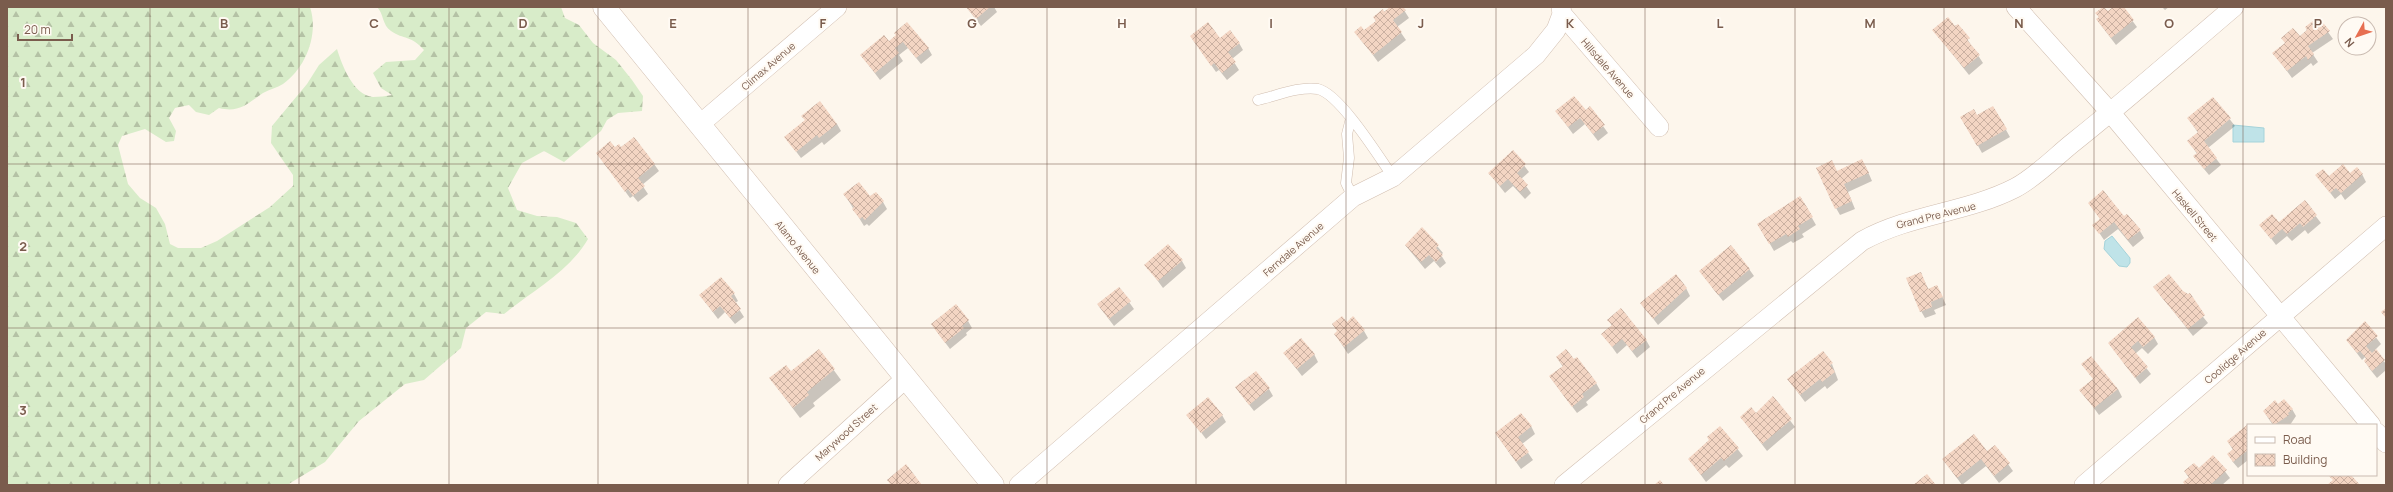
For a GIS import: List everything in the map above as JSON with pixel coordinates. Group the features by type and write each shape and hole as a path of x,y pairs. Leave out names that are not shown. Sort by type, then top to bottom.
{"street":[{"name":"Alamo Avenue","path":"604,7 905,379 993,485"},
{"name":"Climax Avenue","path":"699,125 837,7"},
{"name":"Haskell Street","path":"2016,7 2110,112 2369,424"},
{"name":"Grand Pre Avenue","path":"1564,485 1862,241 1885,228 1911,220 1989,201 2018,187 2110,112 2234,7"},
{"name":"Hillsdale Avenue","path":"1561,11 1659,127"},
{"name":"Ferndale Avenue","path":"1019,485 1353,197 1393,177 1536,55 1556,30 1561,11"},
{"name":"Coolidge Avenue","path":"2084,485 2386,226"},
{"name":"Marywood Street","path":"788,485 905,379"},
{"path":"2377,433 2386,443"}],"lane":[{"path":"1258,100 1304,89 1319,89 1332,97 1350,118 1393,177"},
{"path":"1350,118 1347,134 1349,158 1346,183 1353,197"}],"green space":[{"path":"7,7 310,7 313,28 308,50 298,69 283,84 263,93 247,104 232,109 219,108 209,115 196,112 189,105 175,108 169,118 176,131 174,141 166,142 145,129 122,136 118,145 128,184 140,198 156,208 165,224 170,244 178,248 201,248 217,241 270,207 293,186 293,175 271,143 272,126 307,84 319,65 337,49 345,71 360,91 373,97 392,95 381,88 373,73 386,62 415,60 424,50 415,42 388,29 377,7 561,7 565,18 579,25 593,43 616,60 632,80 643,96 642,111 618,113 607,120 601,131 564,162 544,151 522,163 508,188 517,210 537,216 557,217 576,223 588,239 571,261 549,280 504,314 486,312 466,328 461,348 424,380 405,384 359,421 325,462 287,485 7,485"}],"water":[{"path":"2233,125 2264,128 2264,142 2233,142"},
{"path":"2112,236 2130,258 2130,263 2127,267 2119,266 2104,249 2105,241"}],"building":[{"path":"966,7 990,7 976,19"},
{"path":"1390,7 1403,7 1406,10 1393,20 1402,32 1373,55 1354,32 1361,26 1364,30 1376,21 1373,17 1383,9 1384,12"},
{"path":"2103,7 2108,11 2113,7 2124,7 2134,20 2111,38 2096,19 2099,17 2095,13"},
{"path":"1948,17 1955,26 1958,24 1970,38 1967,40 1980,55 1964,68 1932,30"},
{"path":"2318,17 2330,31 2308,46 2314,54 2308,60 2306,56 2287,71 2272,53 2285,43 2281,38 2293,28 2300,36 2307,30 2305,27"},
{"path":"907,22 929,48 916,58 903,42 895,48 899,53 875,73 860,55 884,35 889,41 896,35 894,33"},
{"path":"1208,22 1220,38 1230,30 1240,43 1228,52 1236,62 1222,73 1214,63 1211,66 1190,36"},
{"path":"1574,96 1586,110 1590,106 1605,125 1593,134 1580,118 1568,127 1555,111"},
{"path":"2213,97 2231,118 2204,141 2217,158 2204,169 2193,156 2197,153 2187,141 2198,132 2187,118"},
{"path":"820,101 837,124 819,138 817,135 796,152 784,137 805,120 801,116"},
{"path":"1993,106 2007,129 1977,146 1960,117 1974,109 1977,115"},
{"path":"634,137 655,164 638,178 645,186 633,196 628,189 625,192 596,153 610,141 615,147 619,144 621,147"},
{"path":"1513,150 1526,164 1517,173 1528,185 1520,192 1508,179 1500,186 1488,173"},
{"path":"1862,159 1869,173 1844,184 1852,201 1835,209 1816,168 1832,160 1837,171"},
{"path":"2343,164 2350,173 2357,167 2363,174 2341,193 2336,188 2330,193 2315,175 2323,169 2329,176"},
{"path":"859,182 870,196 876,192 884,201 865,220 862,217 860,219 852,209 854,207 843,194"},
{"path":"2103,190 2124,216 2127,214 2141,230 2128,240 2114,222 2099,234 2092,225 2100,219 2088,203"},
{"path":"1800,196 1813,217 1798,226 1800,229 1788,237 1786,234 1769,244 1757,224"},
{"path":"2305,200 2317,215 2303,227 2300,223 2287,234 2282,229 2271,239 2259,225 2272,214 2279,222"},
{"path":"1422,227 1439,245 1436,248 1443,255 1436,262 1429,255 1421,262 1405,245"},
{"path":"1168,244 1183,260 1158,281 1144,265"},
{"path":"1731,245 1750,269 1718,295 1699,271"},
{"path":"1921,272 1928,289 1937,285 1943,297 1931,302 1932,307 1920,312 1906,278"},
{"path":"1676,274 1687,288 1653,319 1640,303"},
{"path":"2169,274 2183,291 2188,294 2190,293 2205,315 2188,329 2153,287"},
{"path":"721,277 735,293 731,296 741,309 730,318 720,306 713,312 699,295"},
{"path":"1119,287 1131,301 1109,319 1097,304"},
{"path":"956,304 969,320 962,326 964,328 945,343 931,324"},
{"path":"1621,308 1647,340 1632,351 1622,339 1612,347 1601,334 1612,325 1607,320"},
{"path":"2386,308 2386,318 2381,312"},
{"path":"1342,316 1347,322 1353,316 1365,330 1344,347 1334,334 1337,331 1332,324"},
{"path":"2138,317 2155,337 2143,347 2138,341 2131,347 2148,367 2135,378 2108,343"},
{"path":"2365,321 2378,336 2366,346 2372,353 2376,349 2385,360 2372,371 2364,361 2366,358 2360,351 2357,353 2346,340"},
{"path":"1301,338 1315,354 1297,369 1283,353"},
{"path":"819,349 835,369 807,392 809,395 793,408 769,378 786,365 791,371"},
{"path":"1566,349 1574,359 1577,357 1597,383 1582,394 1584,397 1572,407 1549,376 1563,366 1556,357"},
{"path":"1823,351 1833,363 1830,365 1835,372 1822,382 1820,379 1800,395 1787,379"},
{"path":"2091,356 2118,389 2094,408 2079,390 2093,379 2081,364"},
{"path":"1256,371 1270,388 1249,405 1235,387"},
{"path":"1773,396 1792,419 1762,444 1740,417 1751,407 1756,413"},
{"path":"1208,397 1223,415 1201,433 1186,415"},
{"path":"2284,399 2293,409 2288,413 2289,415 2273,424 2263,411 2275,400 2278,404"},
{"path":"1521,413 1532,426 1518,437 1529,452 1516,462 1495,433"},
{"path":"2247,425 2247,451 2233,462 2227,454 2233,449 2227,441"},
{"path":"1720,426 1739,448 1724,461 1721,458 1701,475 1688,459 1709,440 1707,437"},
{"path":"1974,434 1987,451 1995,445 2010,463 1994,476 1981,459 1957,478 1942,459"},
{"path":"2213,455 2227,470 2210,485 2185,485 2183,482 2189,477 2184,471 2194,463 2199,468"},
{"path":"906,464 922,485 891,485 887,480"},
{"path":"1927,474 1936,485 1913,485"},
{"path":"2329,476 2352,476 2360,485 2327,485 2333,480"},
{"path":"1660,480 1664,485 1654,485"}]}
